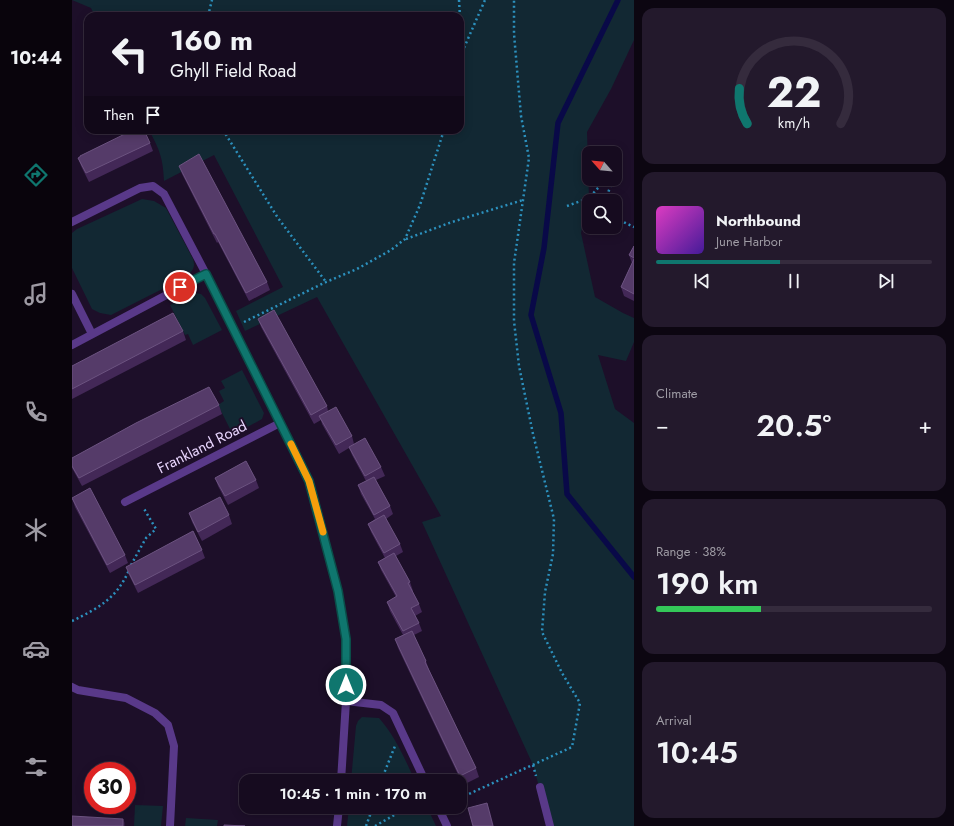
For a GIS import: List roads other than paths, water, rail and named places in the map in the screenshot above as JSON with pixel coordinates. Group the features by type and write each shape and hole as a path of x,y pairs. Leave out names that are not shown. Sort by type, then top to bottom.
{"street":[{"path":"72,222 140,188 153,186 164,194 206,274 309,481 338,591 346,639 346,701 341,774"},
{"path":"72,345 206,274"},
{"path":"72,294 92,334"},
{"name":"Frankland Road","path":"125,502 280,423"},
{"path":"72,687 78,690 126,698 155,713 168,725 174,746 170,826"},
{"path":"346,701 380,705 393,713 422,774"},
{"path":"540,787 550,826"},
{"path":"337,826 338,814"},
{"path":"441,814 447,826"}],"waterway":[{"path":"618,0 558,123 544,248 531,315 561,413 567,494 634,577"}]}
